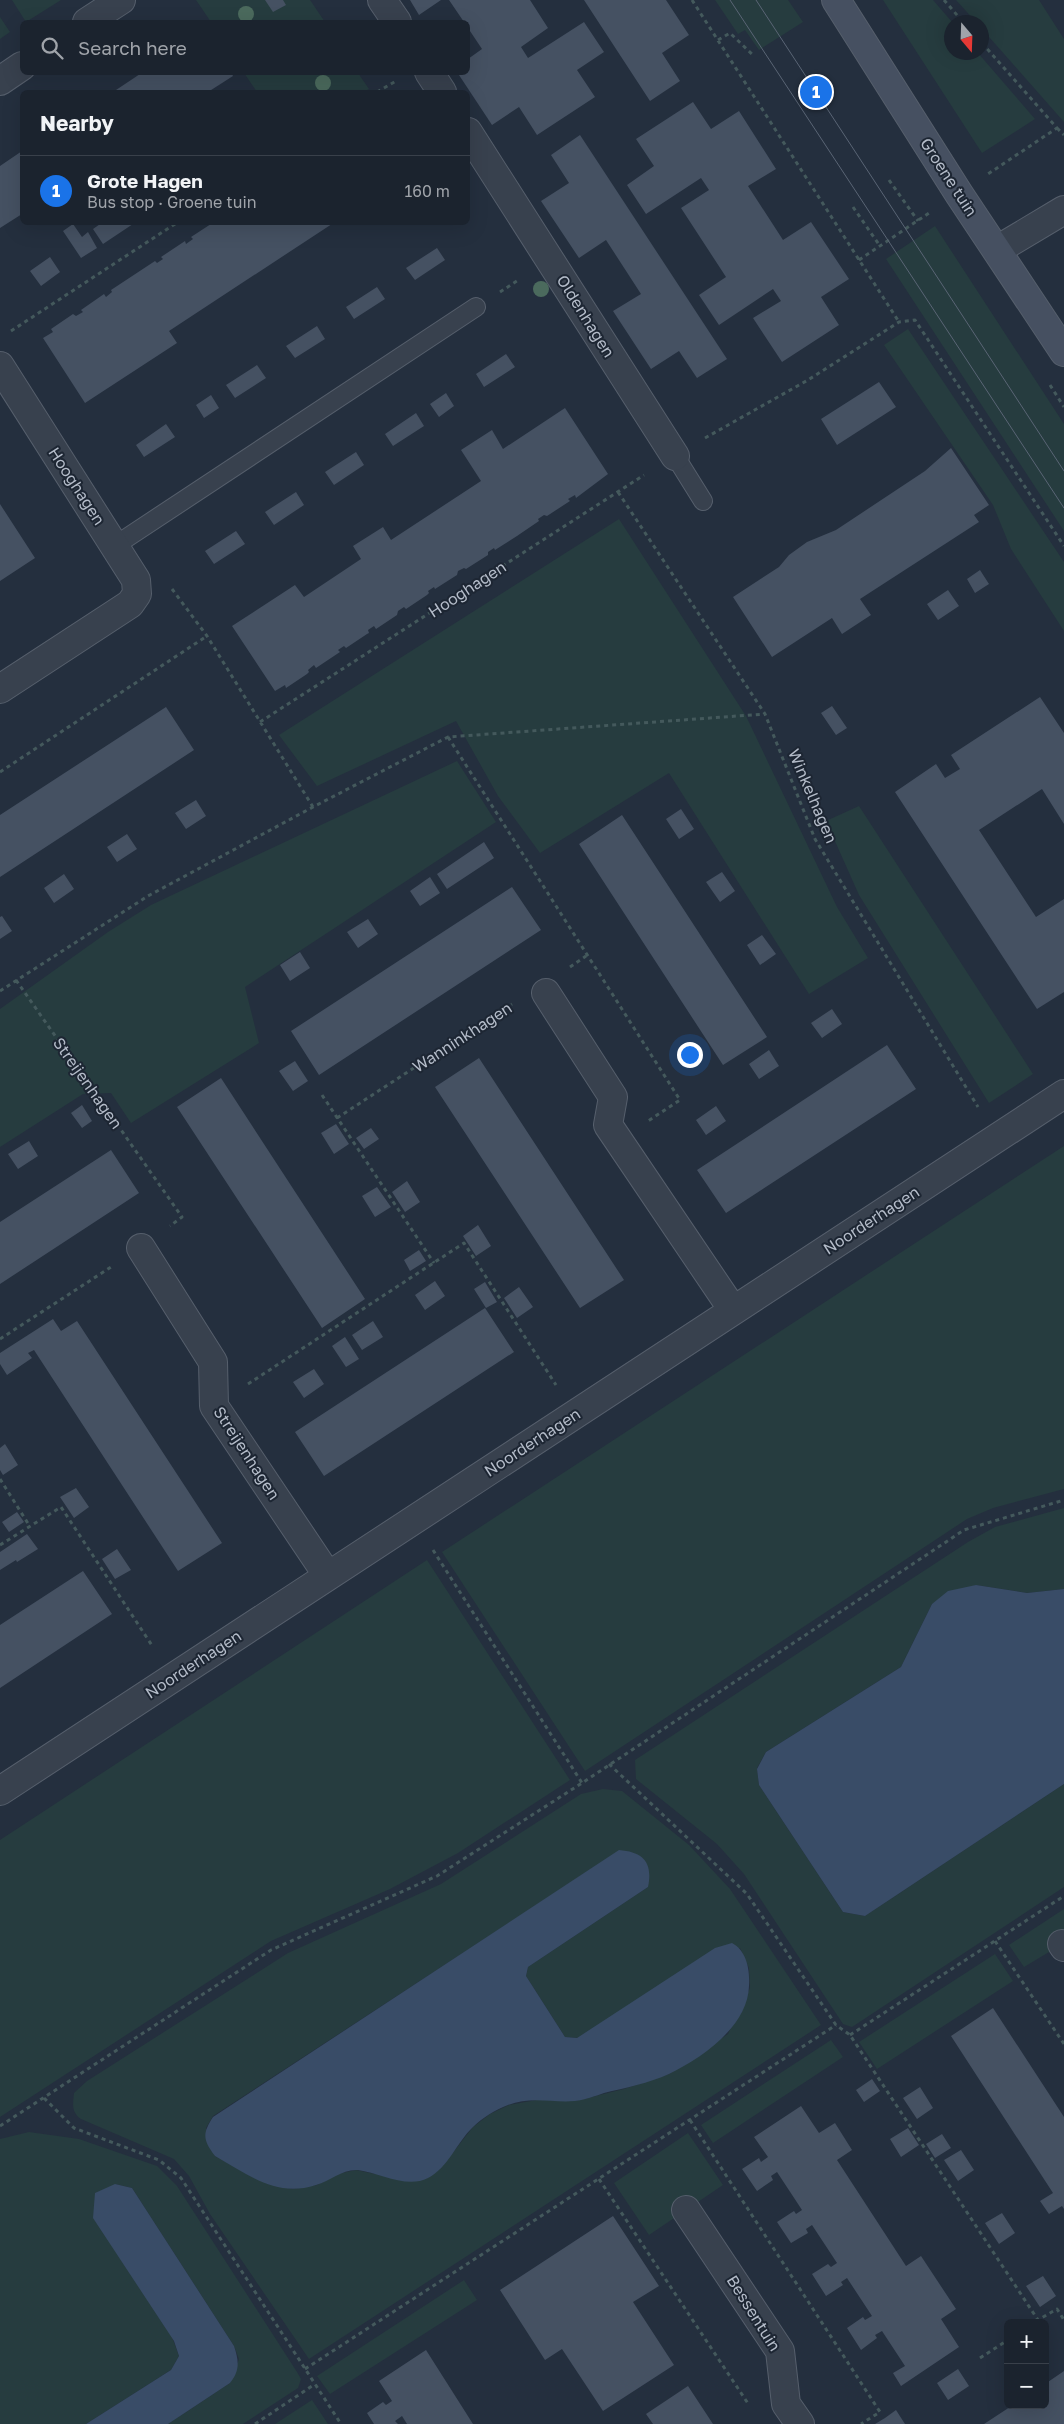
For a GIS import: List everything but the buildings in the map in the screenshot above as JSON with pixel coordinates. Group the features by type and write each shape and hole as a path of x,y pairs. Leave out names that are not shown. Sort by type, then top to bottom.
{"street":[{"path":"90,20 121,0"},
{"path":"382,0 396,20"},
{"name":"Groene tuin","path":"836,0 959,194 1064,352"},
{"path":"0,80 20,67"},
{"path":"431,75 441,90"},
{"name":"Oldenhagen","path":"470,135 675,456"},
{"path":"997,250 1064,210"},
{"name":"Hooghagen","path":"0,366 116,545 136,580"},
{"path":"0,689 130,604 137,594 136,580"},
{"path":"546,993 613,1097 608,1125 733,1310"},
{"name":"Noorderhagen","path":"0,1790 1064,1094"},
{"name":"Streijenhagen","path":"141,1248 213,1362 214,1406 328,1576"},
{"name":"Bessentuin","path":"686,2210 780,2351 793,2414"}],"lane":[{"path":"116,545 476,307"},
{"name":"Oldenhagen","path":"675,456 703,502"}],"path":[{"path":"692,0 899,322 915,320 1064,546"},
{"path":"944,0 958,15"},
{"path":"718,40 730,33 754,56"},
{"path":"1057,128 1064,135"},
{"path":"889,180 918,221"},
{"path":"853,207 880,246"},
{"path":"8,333 173,225"},
{"path":"476,307 550,259"},
{"name":"Hooghagen","path":"260,722 675,456 808,380 899,322"},
{"name":"Winkelhagen","path":"618,492 765,714 814,839 997,1137"},
{"path":"136,580 163,576 207,636 313,807"},
{"path":"0,772 207,636"},
{"path":"0,991 148,896 313,807 448,738 765,714"},
{"path":"448,738 680,1100 618,1140"},
{"path":"563,971 586,956"},
{"name":"Streijenhagen","path":"0,1339 141,1248 182,1217 16,980"},
{"name":"Wanninkhagen","path":"337,1118 516,1002"},
{"path":"322,1096 434,1263"},
{"path":"214,1406 464,1243 575,1414"},
{"path":"0,1479 30,1525"},
{"path":"0,2126 271,1950 437,1876 582,1783 964,1530 1064,1500"},
{"path":"0,1545 61,1507 173,1677"},
{"path":"414,1520 582,1783"},
{"path":"609,1764 747,1894 836,2025 850,2035 1037,2319"},
{"path":"850,2035 1064,1896"},
{"path":"995,1941 1064,2044"},
{"path":"305,2369 836,2025"},
{"path":"44,2098 74,2128 159,2160 181,2178 341,2424"},
{"path":"690,2120 880,2412 861,2424"},
{"path":"599,2179 754,2413 793,2414"},
{"path":"1040,2319 1057,2309 1064,2320"},
{"path":"980,2358 1004,2343"},
{"path":"255,2424 315,2384"}],"green space":[{"path":"12,0 61,0 29,20 25,20"},
{"path":"196,0 310,0 324,20 210,20"},
{"path":"715,0 788,0 803,22 759,50 745,30 738,34"},
{"path":"883,0 933,0 946,15 944,15 944,60 984,60 1035,119 982,153"},
{"path":"956,0 1039,0 1064,39 1064,122 989,37 989,15 970,15"},
{"path":"0,17 10,32 0,39"},
{"path":"245,75 359,75 369,89 367,90 256,90"},
{"path":"935,226 1064,424 1064,531 886,259"},
{"path":"908,329 1064,562 1064,631 1011,549 993,505 884,345"},
{"path":"619,519 746,716 837,907 868,958 809,994 669,773 540,853 498,796 456,721 317,786 279,735"},
{"path":"457,761 496,822 245,987 259,1043 131,1123 111,1093 83,1094 0,1147 0,1009 108,932 151,905"},
{"path":"859,806 1033,1074 989,1103 859,895 826,821"},
{"path":"1064,1146 1064,1489 993,1508 967,1519 585,1771 442,1552"},
{"path":"1064,1508 1064,1589 1027,1593 976,1585 932,1604 901,1667 766,1752 757,1768 759,1785 843,1912 865,1916 1064,1784 1064,1887 852,2027 843,2024 744,1874 717,1844 636,1779 635,1760 968,1542 995,1527"},
{"path":"427,1560 570,1780 458,1853 390,1889 271,1941 0,2117 0,1840"},
{"path":"603,1789 622,1791 689,1845 730,1889 821,2025 309,2359 210,2214 189,2176 174,2159 81,2119 74,2111 74,2093 87,2081 288,1953 441,1884 581,1794","holes":["619,1851 648,1887 528,1967 526,1976 565,2037 577,2038 740,1948 749,1968 750,1988 728,2034 669,2074 624,2089 575,2101 542,2099 509,2105 490,2114 473,2127 439,2170 375,2174 356,2170 337,2174 317,2185 292,2189 237,2168 215,2156 206,2128 213,2116"]},
{"path":"1064,1909 1064,1943 1024,1967 1009,1945"},
{"path":"995,1954 1013,1981 877,2069 859,2042"},
{"path":"831,2040 843,2057 713,2143 701,2125"},
{"path":"29,2132 79,2139 157,2166 177,2186 297,2372 301,2379 298,2388 243,2424 168,2424 230,2383 239,2359 234,2346 132,2188 115,2184 179,2356 171,2370 86,2424 0,2424 0,2139"},
{"path":"688,2133 723,2185 649,2235 614,2183"},
{"path":"464,2280 477,2300 330,2394 317,2376"},
{"path":"312,2400 328,2424 275,2424"}],"water":[{"path":"976,1585 1027,1593 1064,1589 1064,1784 865,1916 843,1912 759,1785 757,1769 766,1752 901,1667 932,1604 948,1591"},
{"path":"619,1850 635,1853 645,1860 649,1871 648,1887 528,1967 526,1976 565,2037 577,2038 715,1948 732,1943 741,1951 748,1967 749,1986 747,2001 732,2027 709,2050 669,2074 637,2085 579,2100 525,2101 503,2107 489,2114 467,2133 435,2174 420,2181 402,2181 352,2170 316,2185 288,2189 275,2187 251,2177 215,2156 208,2146 205,2137 213,2117"},
{"path":"115,2184 132,2188 234,2346 237,2356 238,2366 236,2374 230,2383 168,2424 86,2424 171,2370 179,2356 174,2341 93,2218 95,2193"}],"tram line":[{"path":"730,0 1064,508"},
{"path":"756,0 1064,471"}],"place":[{"name":"Grote Hagen","path":"816,92"}]}
